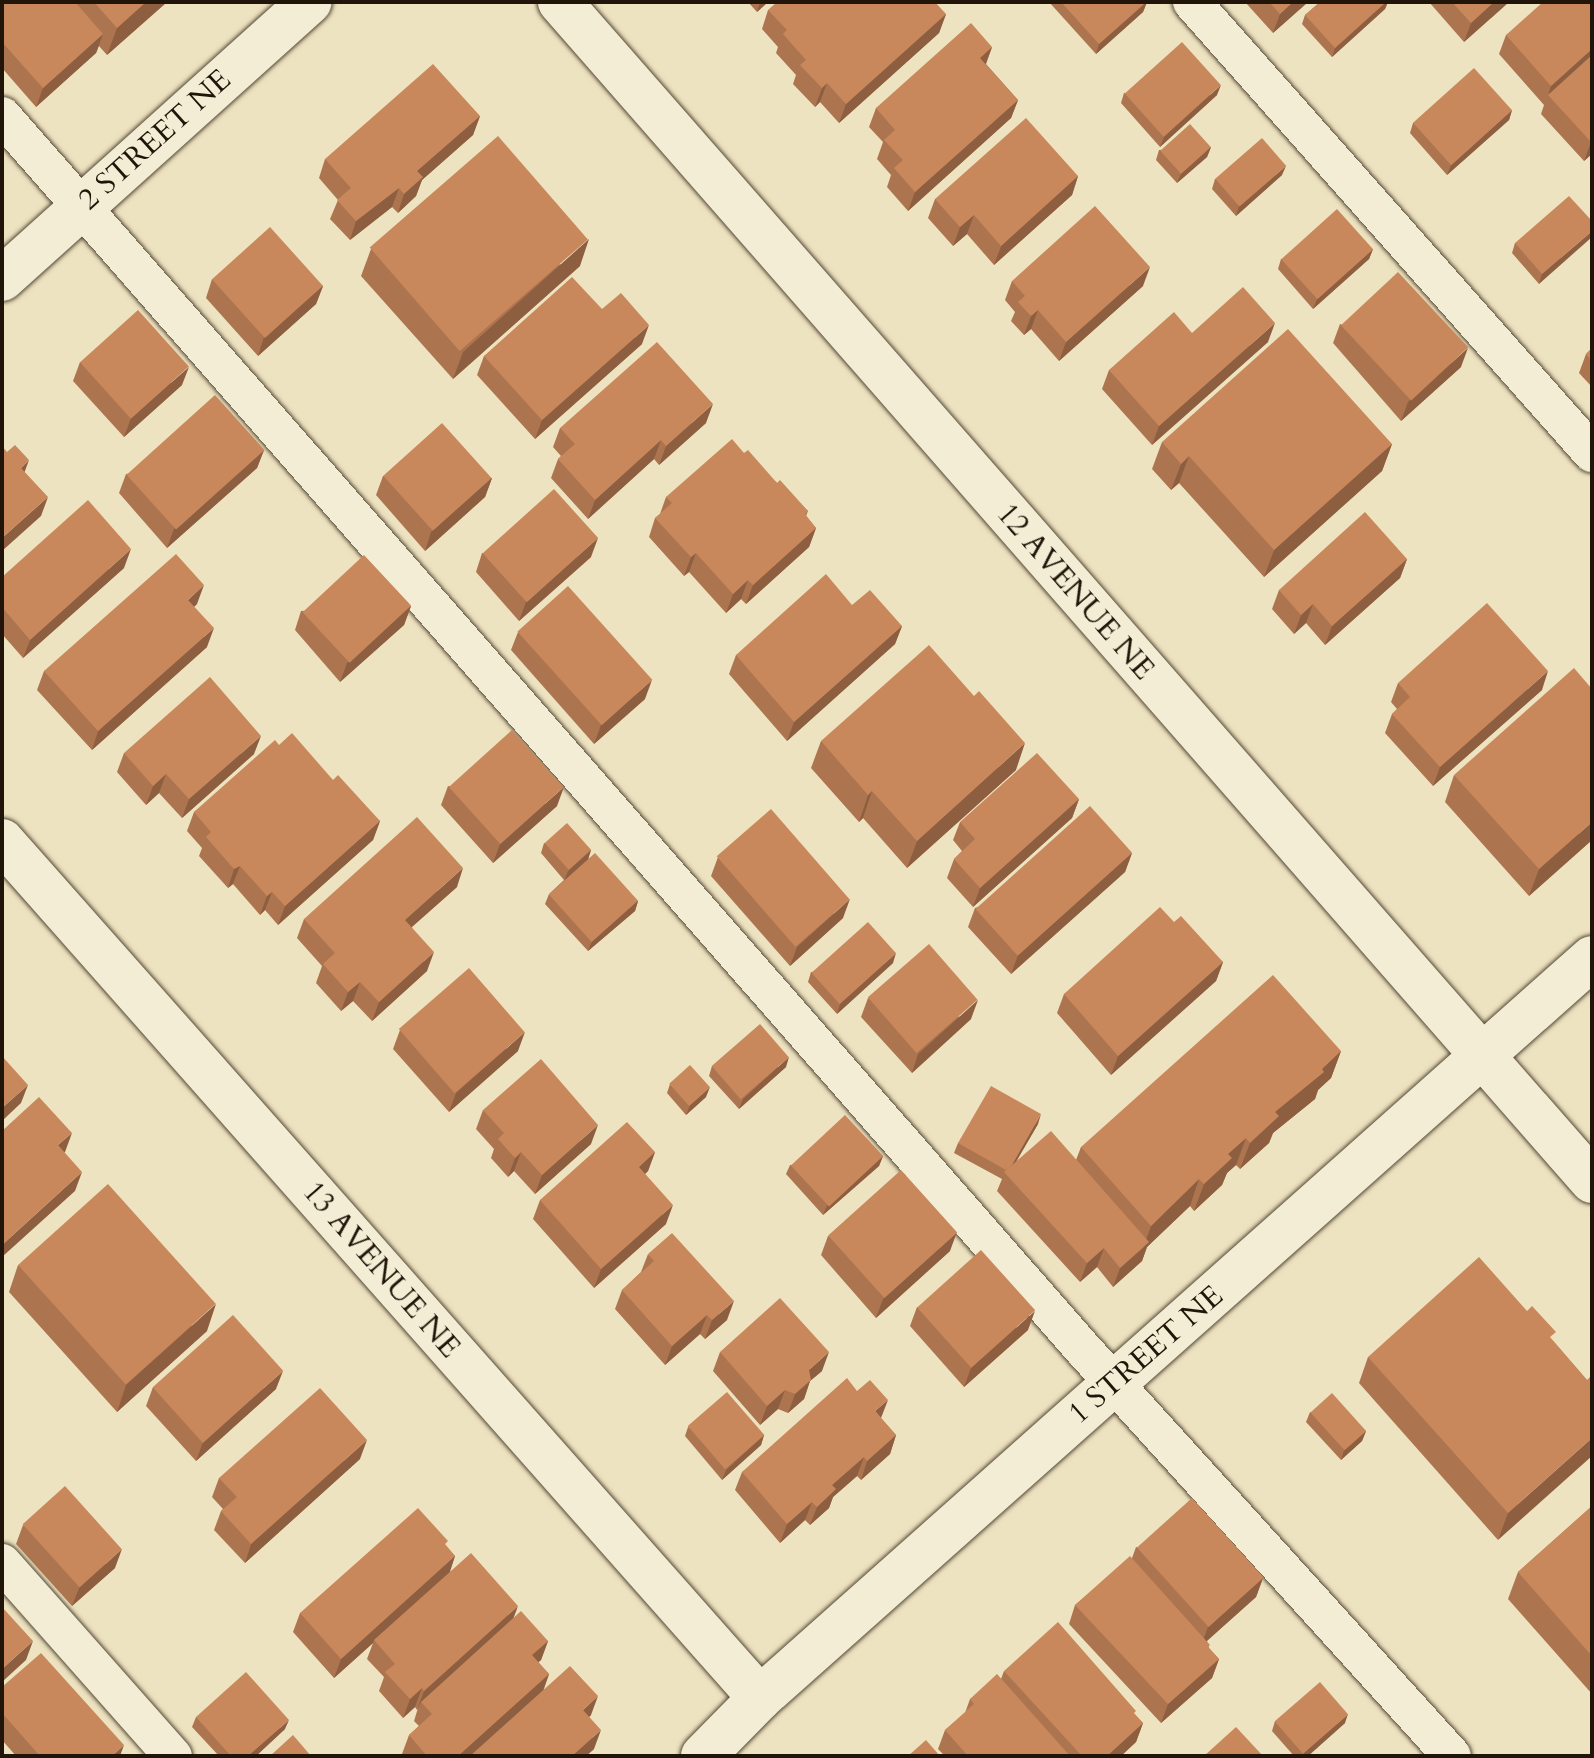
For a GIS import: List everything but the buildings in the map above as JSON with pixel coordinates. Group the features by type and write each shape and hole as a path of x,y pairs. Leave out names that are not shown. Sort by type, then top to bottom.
{"street":[{"name":"2 STREET NE","path":"2,279 310,2"},
{"name":"12 AVENUE NE","path":"560,2 1482,1059 1592,1181"},
{"name":"13 AVENUE NE","path":"2,841 760,1698"},
{"name":"1 STREET NE","path":"703,1756 760,1698 1592,958"}],"lane":[{"path":"1192,2 1592,453"},
{"path":"2,116 1114,1383 1452,1756"},
{"path":"2,1563 173,1756"}]}
